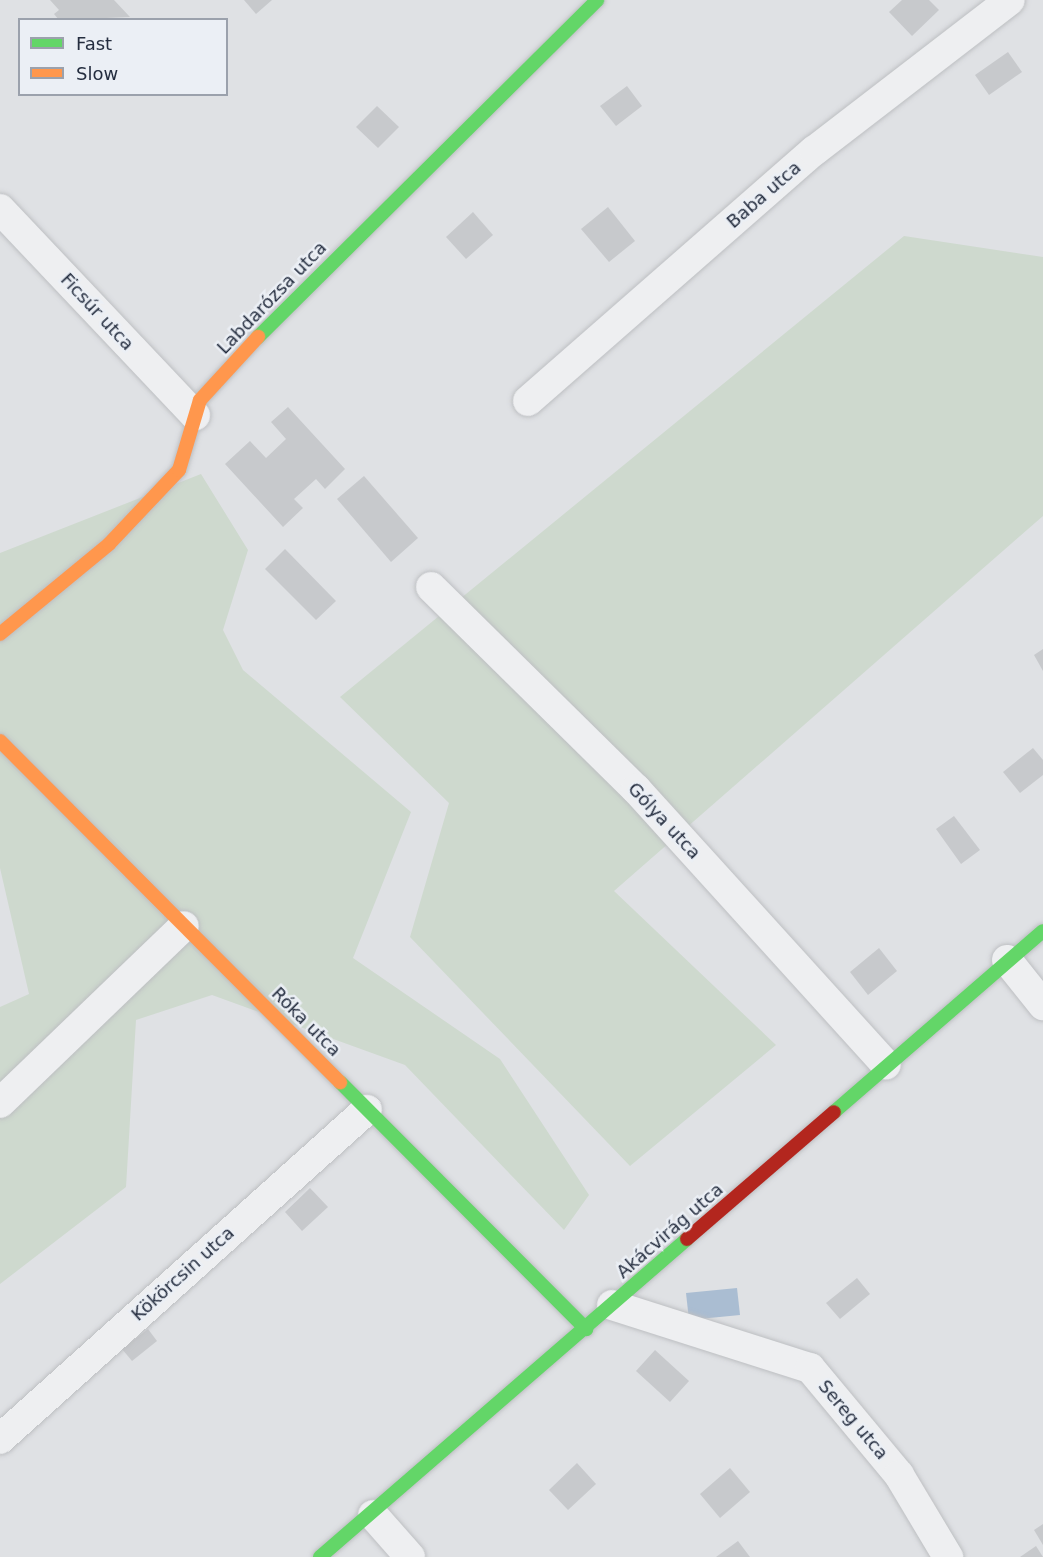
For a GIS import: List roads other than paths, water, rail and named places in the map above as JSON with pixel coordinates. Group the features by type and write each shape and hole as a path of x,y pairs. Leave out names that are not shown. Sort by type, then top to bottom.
{"street":[{"name":"Labdarózsa utca","path":"0,634 109,544 179,470 200,400 296,296 456,144 597,0"},
{"name":"Baba utca","path":"528,402 814,151 1011,0"},
{"name":"Ficsúr utca","path":"0,209 195,415"},
{"name":"Gólya utca","path":"431,587 636,789 886,1065"},
{"name":"Róka utca","path":"0,741 585,1329"},
{"path":"0,1103 184,926"},
{"name":"Akácvirág utca","path":"320,1557 373,1515 1006,960 1043,931"},
{"path":"1006,960 1043,1005"},
{"name":"Kökörcsin utca","path":"0,1439 368,1110"},
{"name":"Sereg utca","path":"612,1305 810,1368 899,1475 948,1557"},
{"path":"373,1515 410,1557"}],"water":[{"path":"737,1288 740,1315 689,1320 686,1293"}]}
